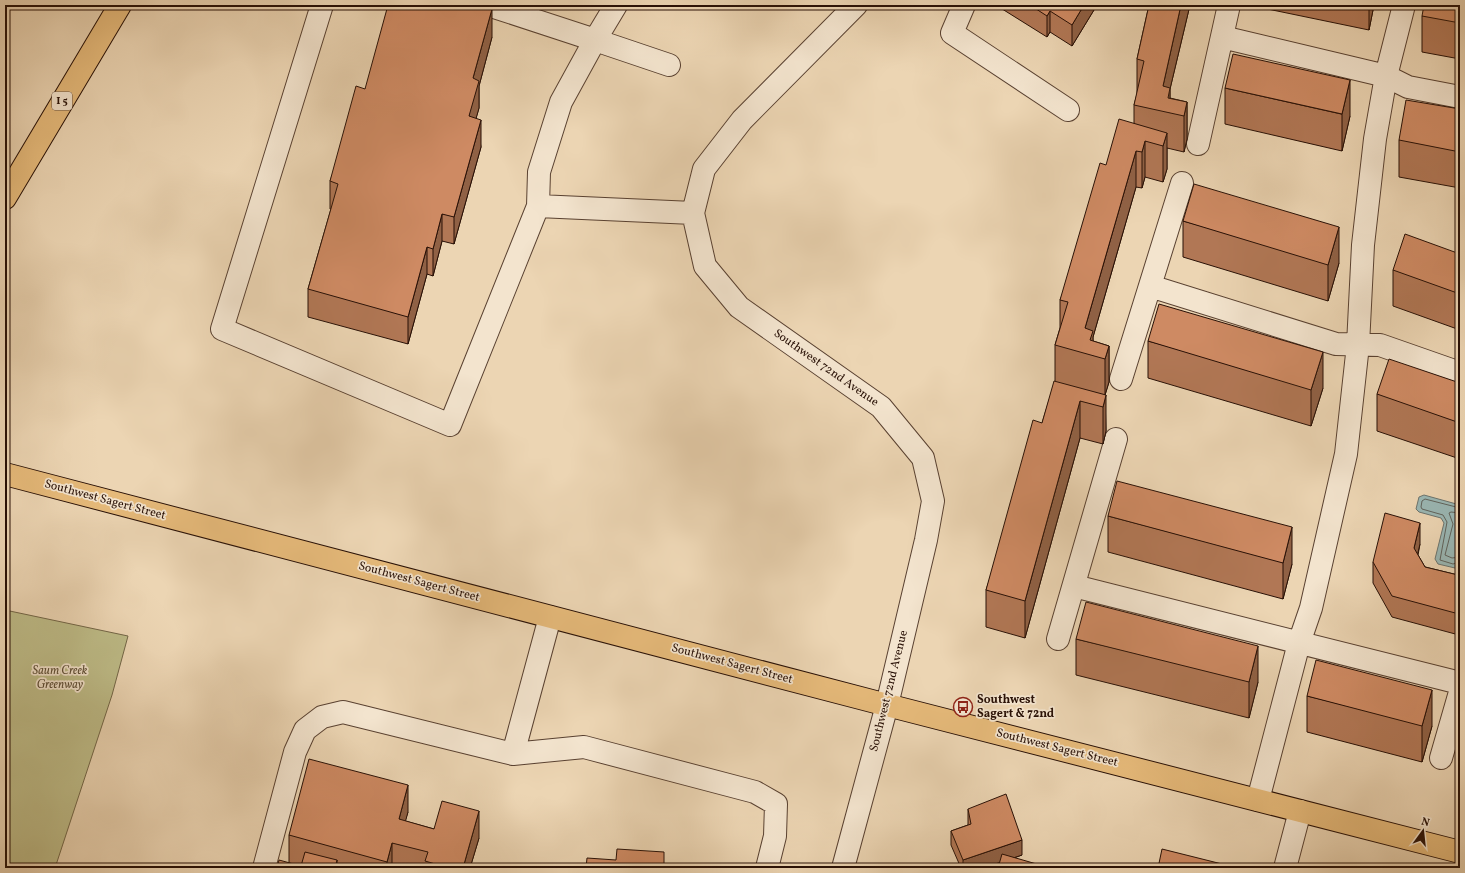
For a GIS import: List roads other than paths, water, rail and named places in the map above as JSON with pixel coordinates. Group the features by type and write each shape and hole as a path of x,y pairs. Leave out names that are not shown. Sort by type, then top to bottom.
{"main road":[{"name":"I 5","path":"5,198 120,5"},
{"name":"Southwest Sagert Street","path":"5,474 550,617 1460,852"}],"street":[{"path":"322,5 222,329 450,425 538,206 539,172 561,102 616,5"},
{"path":"488,5 669,65"},
{"name":"Southwest 72nd Avenue","path":"843,868 887,704 926,540 933,502 923,458 881,407 739,306 705,266 693,213 704,169 742,120 856,5"},
{"path":"964,5 952,33 1068,110"},
{"path":"1198,144 1229,5"},
{"path":"1258,800 1299,643 1311,608 1346,454 1358,345 1363,244 1375,139 1386,76 1404,5"},
{"path":"1222,37 1386,76 1408,87 1460,97"},
{"path":"1121,380 1182,183"},
{"path":"538,206 693,213"},
{"path":"1150,286 1336,344 1380,345 1460,373"},
{"path":"1058,639 1116,439"},
{"path":"1074,586 1460,683"},
{"path":"513,754 550,617"},
{"path":"1441,758 1460,692"},
{"path":"264,868 295,752 305,730 322,717 343,712 513,754 584,747 755,792 776,804 775,836 767,868"},
{"path":"1285,868 1300,811"}],"water":[{"path":"1424,495 1460,505 1460,561 1459,565 1455,568 1438,564 1435,559 1444,523 1441,518 1419,512 1416,509 1419,497"}],"place":[{"name":"Southwest Sagert & 72nd","path":"963,707"}],"park label":[{"name":"Saum Creek Greenway","path":"60,678"}]}
